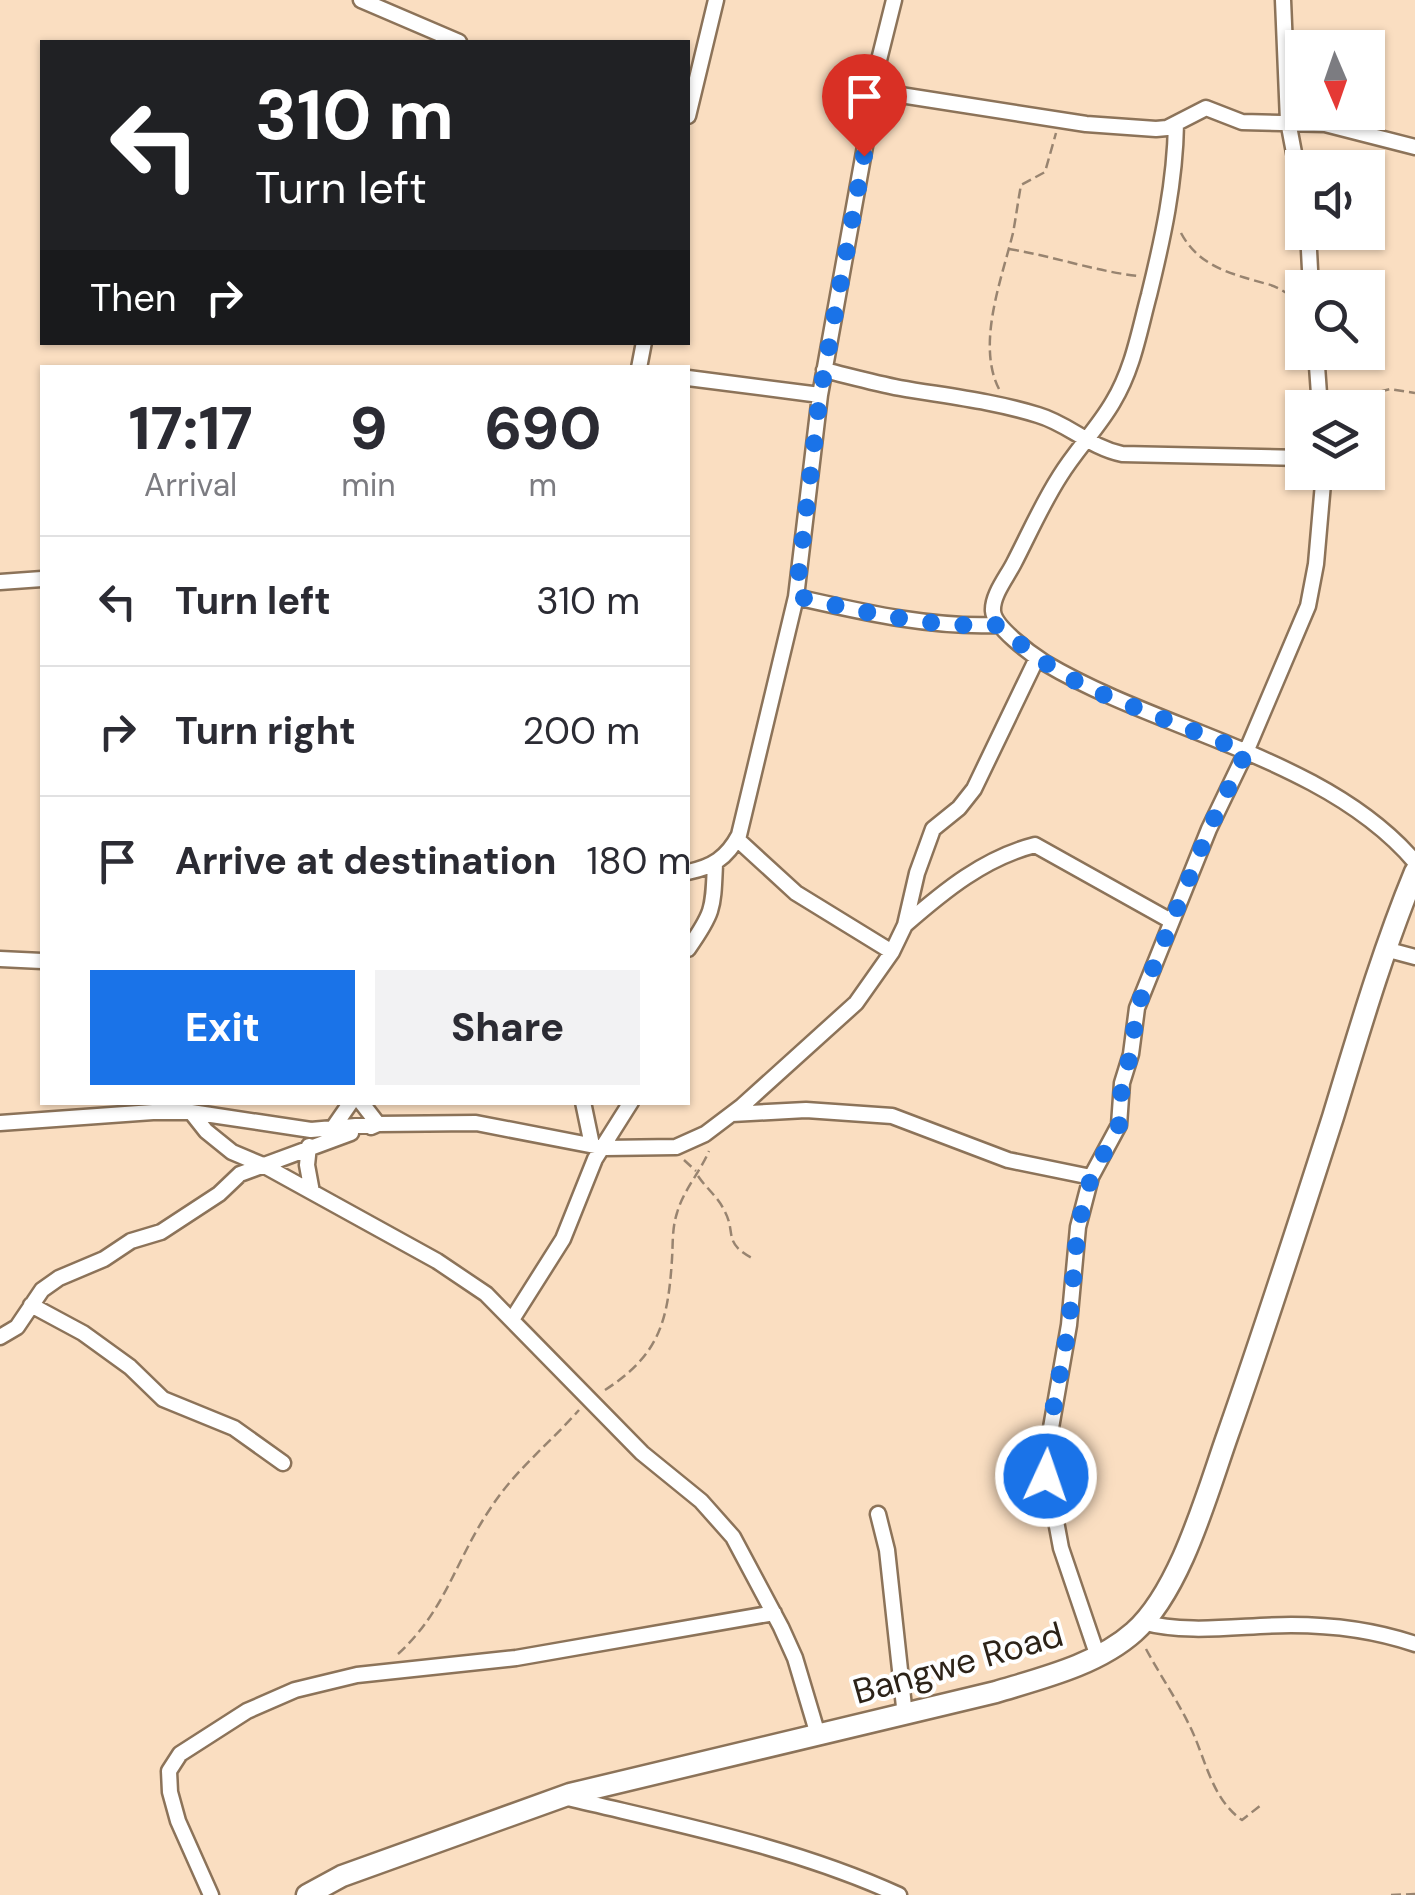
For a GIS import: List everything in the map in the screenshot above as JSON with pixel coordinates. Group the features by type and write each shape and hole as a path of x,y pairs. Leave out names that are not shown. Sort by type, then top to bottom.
{"street":[{"path":"361,0 453,40"},
{"path":"690,108 716,0"},
{"path":"690,871 715,864 737,839 796,596 824,370 879,60 894,0"},
{"path":"1283,0 1285,48"},
{"path":"875,91 1059,120 1156,129 1176,124 1206,108 1242,122 1285,121"},
{"path":"1176,124 1176,167 1168,210 1140,336 1127,373 1113,402 1061,474 1001,587 992,606 998,625 1037,658 1087,688 1246,752 1364,814 1415,862"},
{"path":"1348,130 1415,148"},
{"path":"824,370 1009,408 1066,425 1100,449 1122,454 1285,458"},
{"path":"690,378 820,395"},
{"path":"1098,1654 1061,1548 1045,1462 1069,1325 1078,1226 1091,1178 1119,1125 1122,1083 1131,1054 1137,1008 1209,829 1308,606 1322,490"},
{"path":"0,582 40,579"},
{"path":"796,596 912,622 960,627 998,625"},
{"path":"0,1124 153,1107 311,1130 378,1124 476,1123 598,1146 676,1147 711,1130 732,1114 856,1003 892,952 934,829 974,789 1037,658"},
{"path":"737,839 796,893 892,952"},
{"path":"904,925 944,890 977,869 1035,845 1170,921"},
{"path":"690,946 709,920 715,902 715,864"},
{"name":"Bangwe Road","path":"308,1895 342,1876 562,1796 905,1716 1055,1674 1098,1654 1138,1627 1168,1584 1198,1518 1274,1303 1385,950 1415,872"},
{"path":"1385,950 1415,958"},
{"path":"0,959 40,961"},
{"path":"334,1128 349,1105"},
{"path":"363,1105 378,1124"},
{"path":"584,1105 598,1146"},
{"path":"513,1318 563,1239 598,1146 629,1105"},
{"path":"732,1114 806,1110 892,1116 1008,1160 1091,1178"},
{"path":"190,1112 232,1152 263,1164 437,1261 486,1294 642,1453 701,1501 748,1562 774,1613 795,1658 818,1735"},
{"path":"0,1337 17,1326 42,1290 132,1241 162,1232 220,1194 240,1174 378,1124"},
{"path":"309,1146 307,1165 312,1192"},
{"path":"31,1305 130,1366 163,1399 234,1428 283,1464"},
{"path":"878,1514 887,1550 905,1716"},
{"path":"211,1895 178,1821 169,1770 180,1754 247,1710 295,1690 377,1673 516,1658 774,1613"},
{"path":"1138,1627 1347,1626 1415,1644"},
{"path":"562,1796 785,1851 899,1895"}],"path":[{"path":"1009,408 994,378 991,349 998,284 1020,186 1045,172 1059,120"},
{"path":"1168,210 1197,256 1221,270 1269,284 1285,294"},
{"path":"1008,249 1153,278"},
{"path":"1385,391 1415,393"},
{"path":"377,1673 418,1636 434,1614 476,1532 525,1462 589,1400 634,1370 660,1333 670,1284 674,1224 708,1152 711,1130"},
{"path":"696,1174 725,1211 732,1242 738,1251 752,1258"},
{"path":"1138,1627 1192,1729 1206,1759 1205,1769 1233,1813 1242,1820 1260,1805"},
{"path":"1392,1895 1415,1894"}],"route":[{"path":"864,156 820,395 796,596 912,622 960,627 998,625 1037,658 1087,688 1246,752 1209,829 1137,1008 1131,1054 1122,1083 1119,1125 1091,1178 1078,1226 1075,1281 1062,1370 1051,1414 1046,1476"}]}
